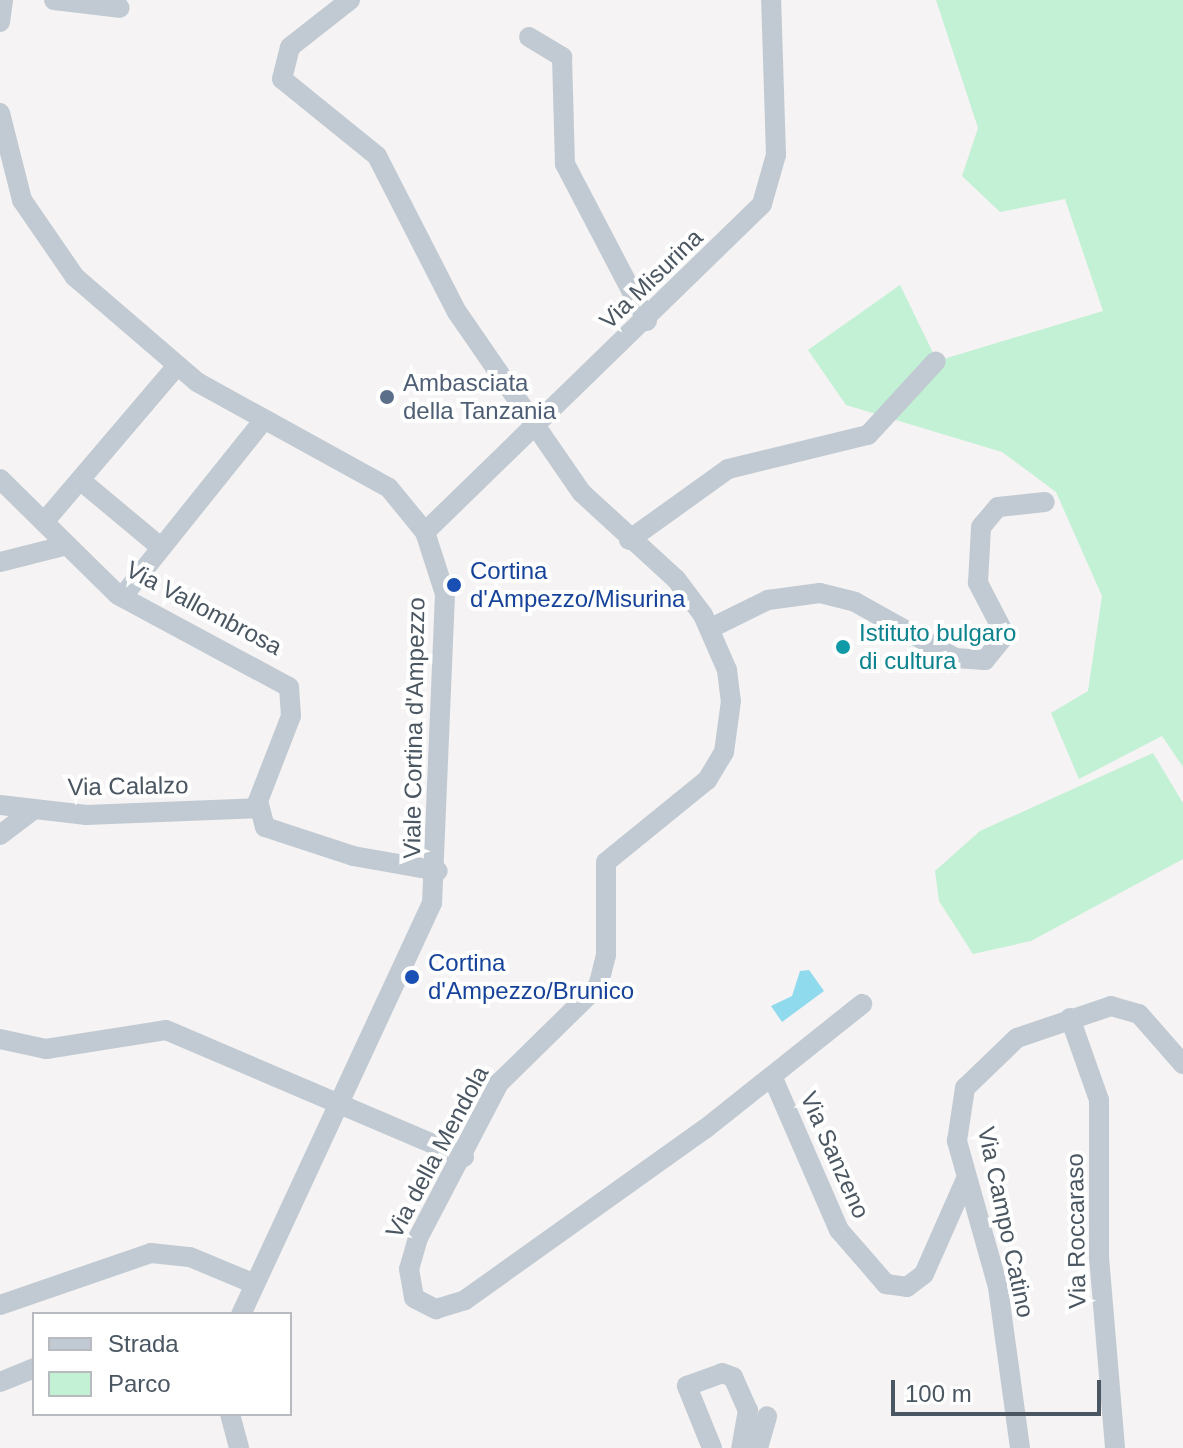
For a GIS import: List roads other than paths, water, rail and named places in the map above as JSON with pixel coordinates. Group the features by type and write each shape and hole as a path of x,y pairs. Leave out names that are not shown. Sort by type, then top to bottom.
{"street":[{"path":"0,22 3,0"},
{"path":"54,0 120,8"},
{"name":"Via della Mendola","path":"350,0 295,41 281,76 377,156 451,303 539,423 582,493 629,540 676,579 711,628 731,701 720,761 683,805 606,862 607,943 598,986 587,1004 505,1075 464,1157 425,1221 409,1269 411,1292 432,1308 479,1290 772,1076 862,1004"},
{"name":"Via Misurina","path":"425,532 750,219 771,188 776,132 771,0"},
{"path":"529,37 562,57 565,164 647,321"},
{"name":"Viale Cortina d'Ampezzo","path":"0,113 12,176 34,224 82,285 176,367 264,420 380,481 425,532 446,613 438,871 423,928 242,1312"},
{"path":"629,540 728,469 868,435 936,361"},
{"path":"44,522 176,367"},
{"path":"158,545 264,420"},
{"name":"Via Vallombrosa","path":"0,479 122,597 289,687 291,716 257,808"},
{"path":"80,480 158,545 159,554 122,597"},
{"path":"711,628 768,600 820,593 855,602 955,658 985,660 1005,635 978,583 981,527 998,507 1045,502"},
{"path":"0,562 67,545"},
{"name":"Via Calalzo","path":"0,805 33,810 257,808"},
{"path":"257,808 262,824 278,836 438,871"},
{"path":"0,835 33,810"},
{"name":"Via Campo Catino","path":"1020,1448 998,1287 965,1181 957,1130 970,1079 1017,1038 1111,1006 1133,1010 1183,1064"},
{"name":"Via Roccaraso","path":"1070,1018 1099,1100 1099,1257 1115,1448"},
{"path":"0,1039 46,1049 166,1030 464,1157"},
{"name":"Via Sanzeno","path":"772,1076 839,1230 886,1284 907,1287 927,1271 965,1181"},
{"path":"0,1305 151,1253 190,1257 255,1284"},
{"path":"0,1382 32,1369"},
{"path":"712,1448 687,1386 722,1373 733,1377 748,1410 741,1448"},
{"path":"231,1416 239,1448"},
{"path":"758,1448 767,1416"}],"water":[{"path":"809,970 824,991 782,1022 771,1006 792,996 800,971"}],"place":[{"name":"Ambasciata della Tanzania","path":"387,397"},
{"name":"Cortina d'Ampezzo/Misurina","path":"454,585"},
{"name":"Istituto bulgaro di cultura","path":"843,647"},
{"name":"Cortina d'Ampezzo/Brunico","path":"412,977"}]}
